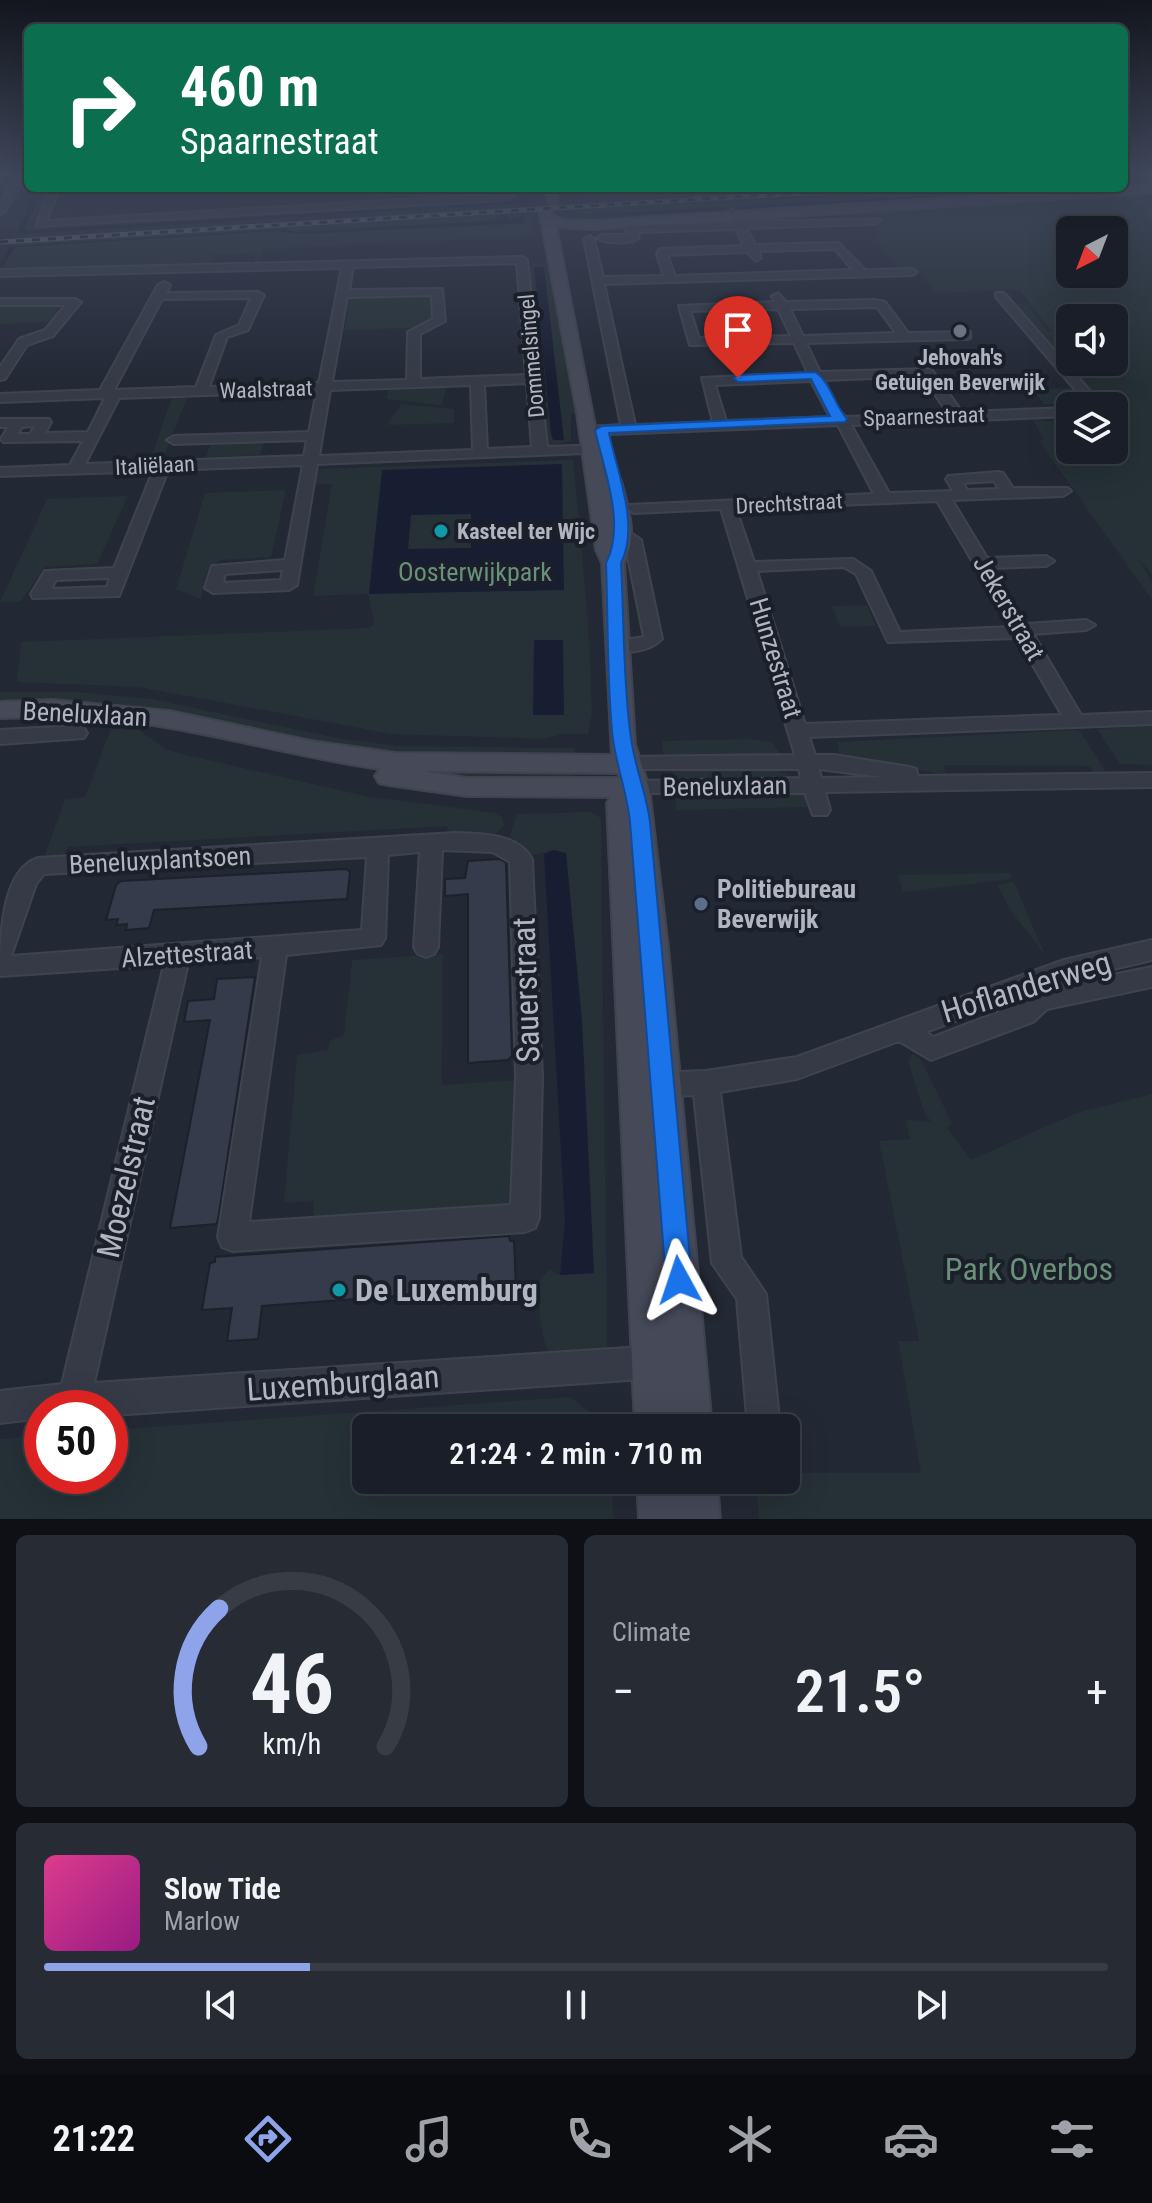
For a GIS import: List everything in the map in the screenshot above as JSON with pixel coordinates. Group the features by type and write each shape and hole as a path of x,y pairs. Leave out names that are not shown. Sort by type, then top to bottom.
{"main road":[{"path":"558,244 612,535 606,550 613,563 618,693 669,1361 686,1414"},
{"name":"Beneluxlaan","path":"0,710 52,708 169,719 311,750 372,774 467,787 627,780"},
{"path":"659,1414 669,1361"},
{"path":"660,1494 661,1519"},
{"path":"696,1494 698,1519"}],"street":[{"path":"590,244 629,429"},
{"path":"748,244 768,276 833,413 841,419 884,498"},
{"path":"671,279 663,251 842,247 862,273"},
{"name":"Dommelsingel","path":"348,264 522,260 540,452"},
{"path":"0,273 348,264 292,565"},
{"path":"76,468 109,394 173,269"},
{"path":"596,281 912,272"},
{"path":"344,294 438,291 439,321 414,332 413,383"},
{"path":"158,296 258,295 244,327 222,335 201,391"},
{"path":"1000,295 1084,392"},
{"path":"0,302 75,302 49,333 23,342 0,376"},
{"path":"904,336 881,304 683,308 694,342 966,335"},
{"path":"720,423 707,381 926,372 957,415"},
{"name":"Waalstraat","path":"0,398 532,379"},
{"path":"477,381 480,454"},
{"name":"Spaarnestraat","path":"595,440 629,429 720,423 1056,412"},
{"path":"0,423 17,423 8,439 92,436"},
{"name":"Italiëlaan","path":"174,440 315,436"},
{"name":"Italiëlaan","path":"5,472 540,452 595,440"},
{"path":"120,573 163,464"},
{"path":"0,490 5,472"},
{"name":"Drechtstraat","path":"634,508 728,507 1063,491"},
{"name":"Jekerstraat","path":"943,498 1074,719"},
{"name":"Hunzestraat","path":"728,507 798,729 820,810"},
{"path":"612,535 633,540 643,577 653,639 644,644 618,646"},
{"path":"983,563 1046,561"},
{"path":"747,567 847,562 856,565 863,571 894,638 1023,632 1031,628 1086,625"},
{"path":"798,729 818,732 1152,718"},
{"path":"0,737 77,733"},
{"name":"Beneluxlaan","path":"627,780 834,762 953,781"},
{"name":"Beneluxlaan","path":"627,780 812,784 1152,780"},
{"name":"Sauerstraat","path":"275,947 232,1237 525,1218 529,1077 521,859 515,850 483,840 378,848"},
{"path":"426,947 431,846"},
{"name":"Alzettestraat","path":"0,966 178,956 373,938 378,848"},
{"name":"Beneluxplantsoen","path":"0,953 26,880 38,866 378,848"},
{"name":"Hoflanderweg","path":"650,1085 706,1083 797,1068 1064,970 1152,950"},
{"name":"Moezelstraat","path":"76,1390 178,956"},
{"name":"Hoflanderweg","path":"901,1029 931,1049 1024,1014 1040,1000 1152,977"},
{"path":"706,1083 727,1263 751,1294 763,1414"},
{"name":"Luxemburglaan","path":"128,1398 669,1361"},
{"name":"Luxemburglaan","path":"0,1407 24,1404"}],"green space":[{"path":"370,244 263,249 260,265 255,265 255,253 214,255 212,263 0,270 16,247 10,246"},
{"path":"880,244 1056,244 1056,288 1128,288 1128,244 1152,244 1152,575 1138,558 1152,582 1152,600 1039,441 1043,439 1033,420 1056,421 1056,464 1128,464 1128,392 1091,392 1076,376 1128,376 1128,304 1056,304 1056,353 1012,304 1026,303 1048,332 1052,332 1019,290 936,293 919,271 899,272"},
{"path":"551,261 578,413 571,415 571,441 549,446 541,408 528,265","holes":["535,267 543,267 553,440"]},
{"path":"425,293 435,295 431,316 435,321 412,332 411,328 345,330 350,299"},
{"path":"0,304 64,304 52,322 0,324"},
{"path":"447,387 441,405 387,399 388,389"},
{"path":"1075,388 1078,392 1056,392 1056,404 1044,404 1032,389"},
{"path":"188,396 162,460 150,461 172,397"},
{"path":"401,404 454,409 454,423 387,425"},
{"path":"265,439 260,455 206,457 211,441"},
{"name":"Oosterwijkpark","path":"573,460 588,620 592,713 588,734 561,734 545,739 392,734 139,687 17,682 21,642 369,628 374,624 368,594 313,596 332,484 313,484 316,469"},
{"path":"286,490 271,557 220,560 207,572 201,599 176,589 205,493"},
{"path":"128,496 97,564 45,567 21,601 0,602 47,499"},
{"path":"867,605 876,626 841,627 831,606"},
{"path":"0,692 77,692 151,699 337,738 397,746 575,748 575,759 395,756 0,704"},
{"path":"112,726 139,730 165,749 186,755 365,796 495,813 502,817 504,826 492,837 448,837 447,826 68,847 63,858 44,858 65,799 85,797"},
{"path":"1152,726 1152,765 1120,764 1097,729"},
{"path":"1079,730 1108,775 1094,775 1089,766 943,765 946,775 839,755 837,742"},
{"path":"748,739 771,742 779,752 778,758 664,760 662,741"},
{"path":"369,762 574,769 574,783 481,781"},
{"path":"673,770 778,770 788,774 784,780 674,780"},
{"path":"802,794 811,797 810,807 676,810 675,795"},
{"path":"590,812 601,818 607,1348 590,1358 555,1358 542,1333 539,1281 549,1270 560,1275 594,1273 582,1022 566,853 554,850 529,856 509,838 517,814"},
{"path":"1011,873 1012,879 903,892 898,875"},
{"path":"1014,882 1045,955 1011,911 997,885"},
{"path":"443,954 442,1085 519,1080 519,1213 312,1226 314,1201 284,1203 297,1055 328,1050 329,1041 344,1035 352,960"},
{"name":"Park Overbos","path":"912,1054 921,1060 952,1123 947,1128 971,1160 1076,1113 1152,1094 1152,1519 759,1519 756,1494 800,1494 800,1473 921,1473 898,1341 919,1341 879,1141 910,1139 906,1119 932,1123 924,1112 908,1061"},
{"path":"570,1397 592,1414 352,1414 352,1494 612,1494 613,1519 0,1519 0,1439 24,1437 24,1494 128,1494 128,1429"}],"water":[{"path":"66,244 15,247 0,269 10,246"},
{"path":"534,267 544,267 564,440 553,440 551,433"},
{"path":"562,464 564,590 369,594 382,470","holes":["471,514 471,548 408,549 411,515"]},
{"path":"534,640 563,640 564,715 533,715"},
{"path":"554,850 566,853 582,1022 594,1273 560,1275 565,1222 544,854"}],"building":[{"path":"500,859 506,863 512,1056 508,1060 468,1063 468,894 445,896 445,879 465,878 468,861"},
{"path":"346,869 350,872 347,899 154,910 149,928 126,930 127,924 116,925 118,919 106,920 116,885 121,881"},
{"path":"255,977 218,1220 216,1224 170,1228 210,1020 184,1022 188,1001 214,999 217,979"},
{"name":"De Luxemburg","path":"509,1236 510,1241 514,1241 516,1287 262,1306 258,1339 227,1341 232,1308 202,1310 210,1263 215,1262 215,1257"}],"place":[{"name":"Jehovah's Getuigen Beverwijk","path":"960,331"},
{"name":"Kasteel ter Wijc","path":"441,531"},
{"name":"Politiebureau Beverwijk","path":"701,904"},
{"name":"De Luxemburg","path":"339,1290"}],"route":[{"path":"679,1280 640,822 636,788 622,744 618,693 613,563 620,550 621,519 606,465 602,430 841,419 833,413 815,376 738,378"}]}
